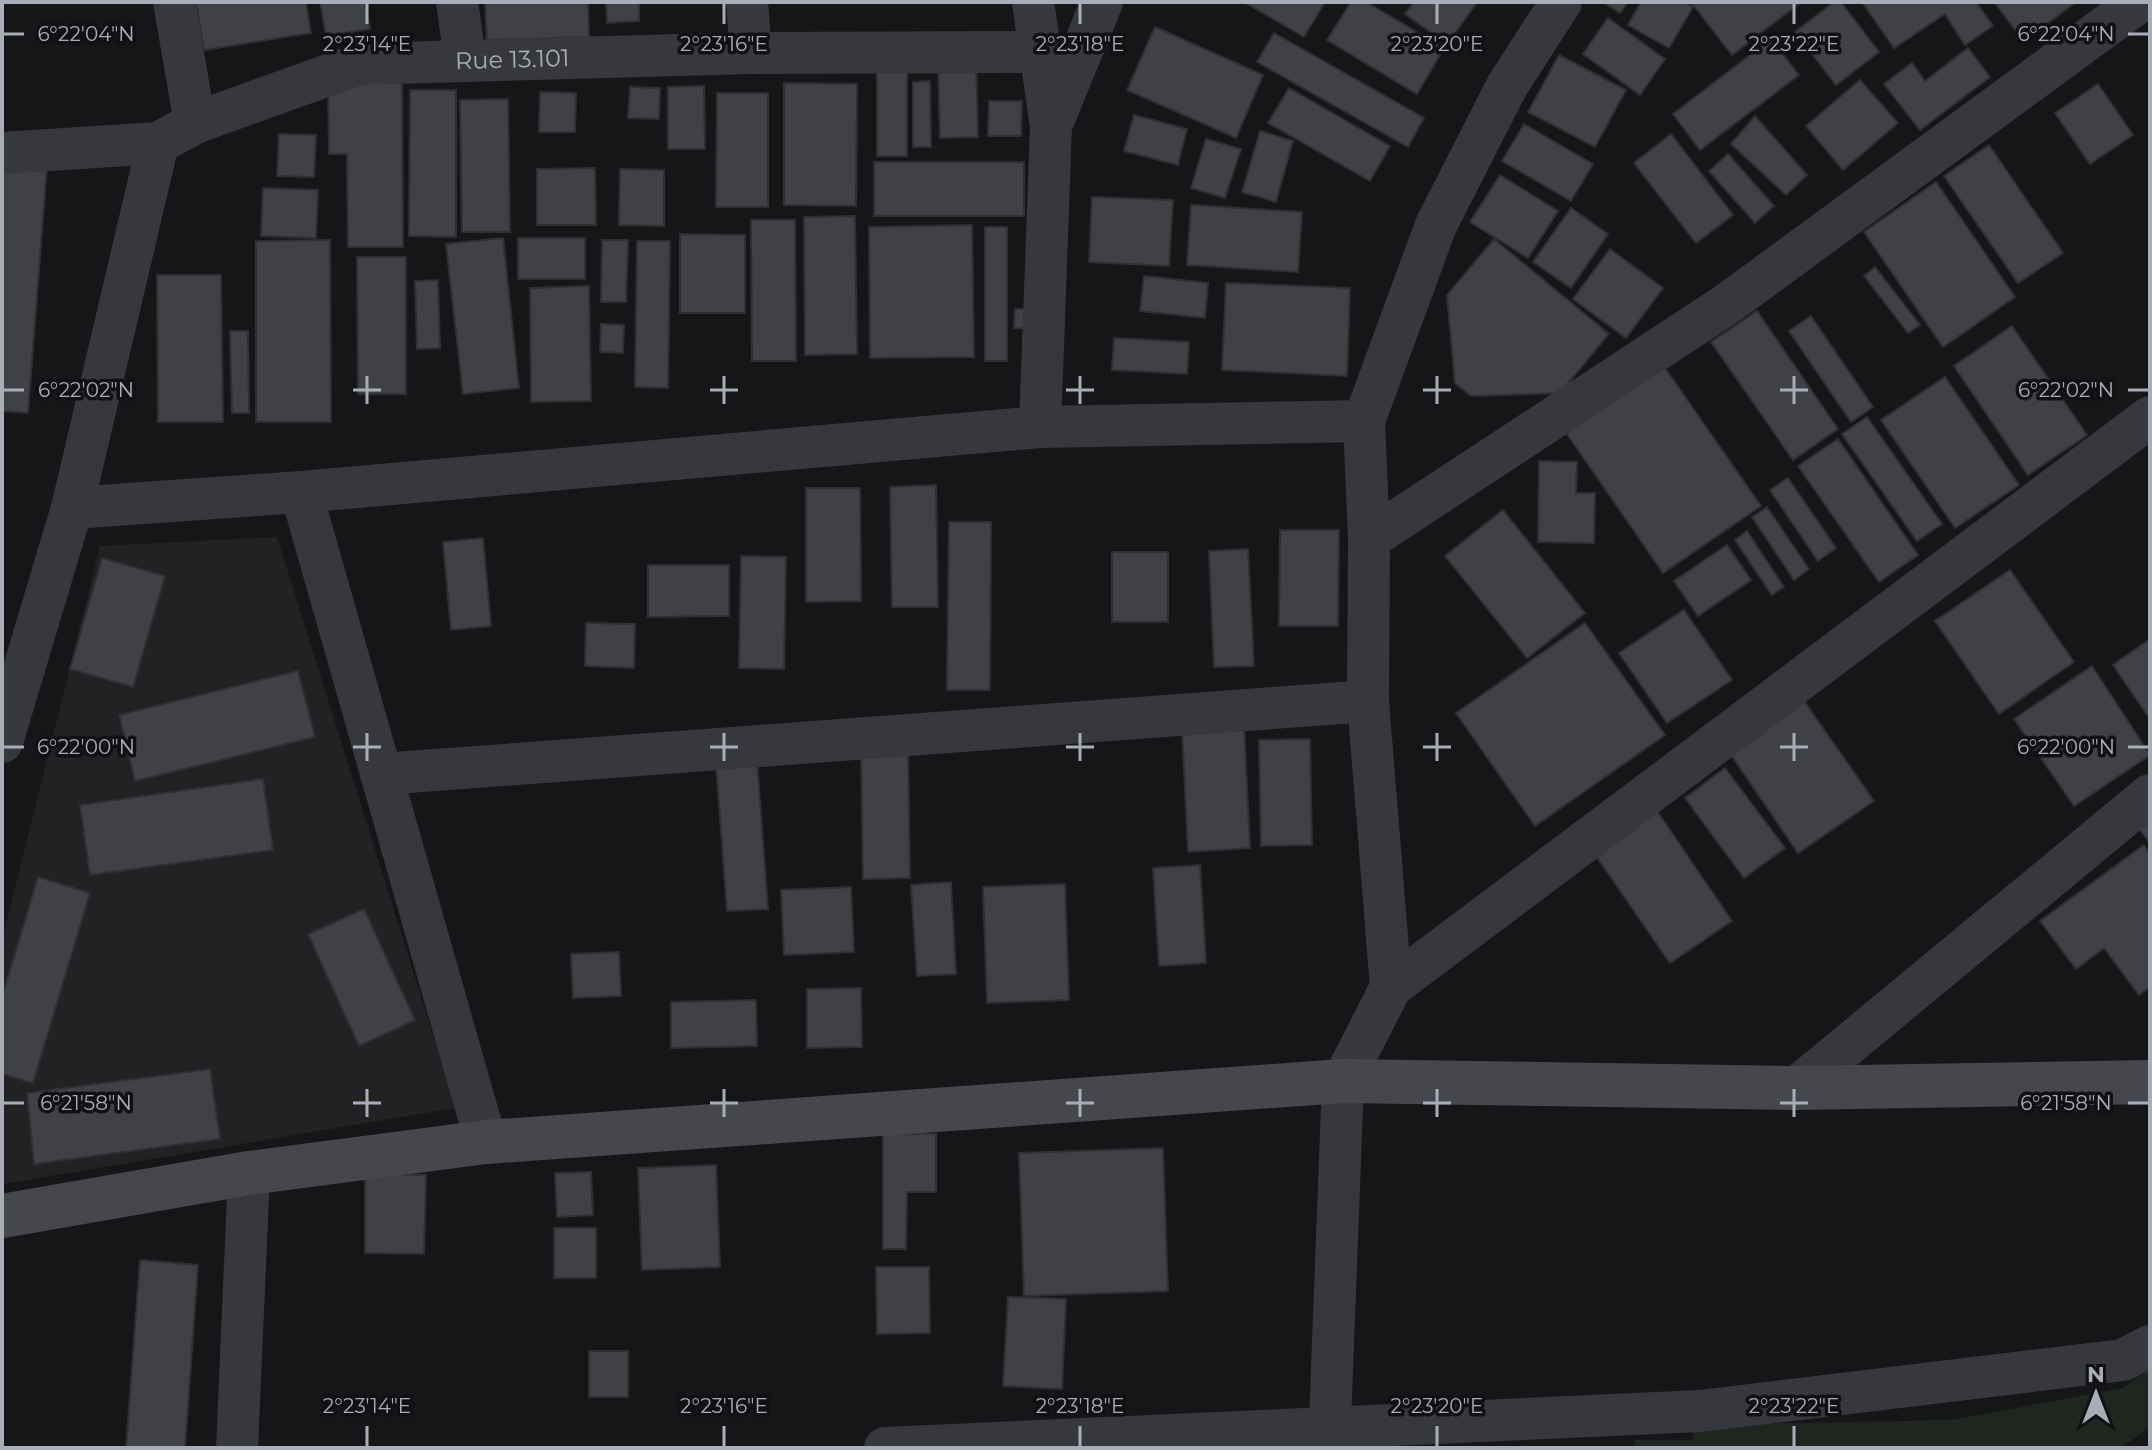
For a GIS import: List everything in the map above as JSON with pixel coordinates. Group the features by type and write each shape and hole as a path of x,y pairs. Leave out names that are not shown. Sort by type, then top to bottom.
{"main road":[{"path":"2,1216 249,1173 486,1142 1343,1081 1796,1088 2150,1082"}],"street":[{"path":"174,2 195,123"},
{"path":"457,2 465,59"},
{"path":"747,2 751,53"},
{"path":"1033,2 1051,127 1040,427"},
{"path":"1051,127 1102,2"},
{"path":"1391,987 1368,701 1369,539 1364,421 1436,225 1507,86 1561,2"},
{"path":"1369,539 1727,304 2139,2"},
{"name":"Rue 13.101","path":"2,153 158,143 195,123 359,64 751,53 1039,52"},
{"path":"2,742 72,508 158,143"},
{"path":"1329,1438 1343,1081 1391,987 2150,417"},
{"path":"72,508 301,492 1040,427 1364,421"},
{"path":"301,492 486,1142"},
{"path":"381,774 1368,701"},
{"path":"1796,1088 2150,795"},
{"path":"237,1448 249,1173"},
{"path":"885,1448 1329,1438 1700,1411 2123,1360 2150,1346"}],"shaded area":[{"path":"277,537 456,1108 2,1184 2,941 100,546"},
{"path":"2150,1369 2150,1426 2122,1448 1634,1448 1634,1440 1693,1440 1693,1425 1952,1420 2123,1388"}],"building":[{"path":"196,2 306,2 311,33 204,50"},
{"path":"320,2 365,2 370,29 326,36"},
{"path":"485,2 588,2 589,37 487,40"},
{"path":"606,2 639,2 639,21 607,23"},
{"path":"1244,2 1325,2 1304,37"},
{"path":"1351,2 1366,2 1444,48 1417,94 1327,40"},
{"path":"1414,2 1476,4 1447,44 1405,14"},
{"path":"1603,2 1628,2 1620,13"},
{"path":"1641,2 1685,2 1693,7 1669,48 1628,25"},
{"path":"1691,2 1801,2 1732,55"},
{"path":"1834,2 1841,2 1879,52 1836,85 1795,32"},
{"path":"1862,2 1976,2 1993,26 1965,45 1945,14 1894,48"},
{"path":"1994,2 2076,2 2024,41"},
{"path":"1608,18 1665,59 1640,95 1583,54"},
{"path":"1155,27 1263,75 1236,138 1127,90"},
{"path":"1274,33 1424,118 1408,147 1257,62"},
{"path":"1771,39 1799,75 1700,150 1673,114"},
{"path":"1968,48 1990,77 1920,130 1884,84 1912,63 1925,81"},
{"path":"1559,55 1626,90 1595,147 1528,112"},
{"path":"938,62 976,62 978,137 940,138"},
{"path":"877,68 907,68 907,156 877,156"},
{"path":"402,80 403,247 348,247 347,154 329,154 328,81"},
{"path":"1860,80 1898,123 1843,170 1806,126"},
{"path":"930,81 931,147 913,147 913,82"},
{"path":"784,83 857,84 856,206 784,205"},
{"path":"2098,84 2133,135 2090,164 2055,113"},
{"path":"704,86 705,149 668,149 668,87"},
{"path":"630,87 660,88 659,119 628,118"},
{"path":"1289,88 1390,146 1370,181 1268,123"},
{"path":"410,90 456,90 456,237 409,236"},
{"path":"540,92 576,93 575,132 539,132"},
{"path":"717,93 768,93 768,207 716,207"},
{"path":"508,99 510,232 462,232 460,100"},
{"path":"989,101 1022,101 1021,136 988,136"},
{"path":"1134,115 1187,129 1178,165 1124,151"},
{"path":"1755,116 1807,175 1786,195 1731,144"},
{"path":"1524,124 1593,164 1571,201 1502,161"},
{"path":"1260,131 1293,141 1276,202 1242,192"},
{"path":"279,134 316,135 314,177 277,176"},
{"path":"1671,134 1733,215 1696,243 1634,163"},
{"path":"1206,139 1241,149 1225,198 1191,188"},
{"path":"1989,145 2063,253 2018,283 1944,176"},
{"path":"1728,154 1774,206 1755,223 1709,171"},
{"path":"2,162 47,165 28,413 2,411"},
{"path":"874,162 1024,162 1024,216 874,216"},
{"path":"595,168 596,225 537,225 537,169"},
{"path":"620,169 664,170 664,226 619,225"},
{"path":"1500,175 1558,211 1528,258 1470,222"},
{"path":"1936,182 2015,297 1943,347 1864,232"},
{"path":"263,188 318,190 316,238 261,236"},
{"path":"1092,197 1173,200 1169,266 1089,262"},
{"path":"1191,205 1302,212 1298,272 1187,265"},
{"path":"1571,208 1608,234 1571,288 1533,262"},
{"path":"855,216 857,354 805,355 804,217"},
{"path":"751,220 795,220 796,361 752,361"},
{"path":"972,225 974,357 870,358 869,227"},
{"path":"985,227 1007,227 1007,361 985,361"},
{"path":"680,234 745,235 745,313 680,313"},
{"path":"503,238 519,388 463,394 446,244"},
{"path":"518,238 585,238 585,279 518,279"},
{"path":"1494,239 1609,334 1560,393 1471,396 1455,383 1447,295"},
{"path":"330,240 331,422 256,422 256,241"},
{"path":"602,240 628,240 626,302 601,302"},
{"path":"637,241 670,241 668,388 635,387"},
{"path":"1610,249 1663,288 1626,338 1573,299"},
{"path":"357,257 406,257 406,394 358,394"},
{"path":"1875,267 1920,325 1908,333 1864,276"},
{"path":"157,275 221,275 223,422 158,422"},
{"path":"1144,276 1208,283 1205,318 1140,311"},
{"path":"438,280 440,348 417,349 415,281"},
{"path":"1226,283 1350,288 1347,376 1222,370"},
{"path":"589,286 591,401 531,402 530,288"},
{"path":"1015,309 1031,309 1031,329 1014,328"},
{"path":"1757,311 1838,429 1793,460 1711,342"},
{"path":"1811,316 1873,407 1851,422 1789,331"},
{"path":"601,324 624,325 623,353 600,352"},
{"path":"2012,326 2087,435 2028,475 1954,366"},
{"path":"230,331 248,331 249,413 232,413"},
{"path":"1114,338 1189,342 1187,374 1112,370"},
{"path":"1663,365 1761,506 1663,573 1565,431"},
{"path":"1945,377 2019,485 1955,528 1881,420"},
{"path":"1867,417 1942,524 1917,541 1842,434"},
{"path":"1838,439 1918,555 1879,582 1798,466"},
{"path":"1539,461 1577,462 1576,493 1595,493 1594,543 1538,542"},
{"path":"1788,478 1836,548 1818,561 1770,490"},
{"path":"936,485 938,607 892,607 890,487"},
{"path":"806,488 860,488 861,601 806,602"},
{"path":"1767,507 1809,569 1794,580 1752,517"},
{"path":"1503,510 1585,613 1527,658 1445,556"},
{"path":"949,522 991,522 990,690 947,690"},
{"path":"1280,530 1339,530 1338,626 1279,626"},
{"path":"1747,531 1784,587 1772,595 1735,540"},
{"path":"483,538 491,626 451,630 443,542"},
{"path":"1727,545 1751,580 1698,616 1674,581"},
{"path":"1248,549 1254,666 1214,667 1209,551"},
{"path":"1112,552 1168,552 1168,622 1112,622"},
{"path":"741,556 786,557 784,669 739,668"},
{"path":"102,558 165,576 133,687 70,669"},
{"path":"648,565 729,565 729,616 648,617"},
{"path":"2010,570 2074,662 1999,714 1935,621"},
{"path":"1684,610 1732,680 1667,723 1619,653"},
{"path":"586,623 635,624 634,668 585,666"},
{"path":"1585,623 1665,735 1535,826 1456,713"},
{"path":"2150,639 2150,719 2113,665"},
{"path":"2092,666 2150,755 2074,806 2014,719"},
{"path":"298,671 315,737 135,781 119,715"},
{"path":"1802,698 1874,801 1798,853 1727,749"},
{"path":"1244,725 1250,848 1188,852 1182,727"},
{"path":"1310,739 1312,845 1261,846 1259,740"},
{"path":"908,752 910,878 863,879 861,753"},
{"path":"757,761 768,909 727,911 716,764"},
{"path":"1725,768 1785,848 1744,878 1685,798"},
{"path":"263,779 273,850 90,875 80,805"},
{"path":"1657,811 1732,921 1670,963 1594,853"},
{"path":"2150,817 2150,843 2137,826"},
{"path":"2144,845 2150,854 2150,987 2139,995 2104,948 2076,969 2040,921"},
{"path":"1200,865 1206,963 1159,966 1153,868"},
{"path":"38,877 90,893 33,1083 2,1074 2,997"},
{"path":"951,882 956,974 917,976 911,885"},
{"path":"1065,884 1069,1000 987,1003 983,887"},
{"path":"851,887 854,952 784,955 781,890"},
{"path":"364,909 415,1020 359,1046 308,934"},
{"path":"619,952 621,996 573,998 571,954"},
{"path":"861,988 862,1047 807,1048 807,989"},
{"path":"756,1000 757,1046 671,1048 671,1002"},
{"path":"210,1069 220,1139 34,1164 27,1093"},
{"path":"883,1133 936,1134 936,1192 907,1192 906,1249 883,1249"},
{"path":"1163,1148 1168,1291 1024,1296 1019,1153"},
{"path":"716,1165 720,1267 642,1270 638,1168"},
{"path":"591,1172 593,1215 557,1217 555,1173"},
{"path":"365,1174 426,1175 424,1254 365,1253"},
{"path":"554,1228 596,1228 596,1278 554,1278"},
{"path":"140,1260 198,1265 185,1448 126,1448"},
{"path":"876,1267 929,1267 930,1333 877,1334"},
{"path":"1008,1297 1066,1299 1062,1389 1003,1386"},
{"path":"589,1351 628,1351 628,1397 589,1397"}]}
